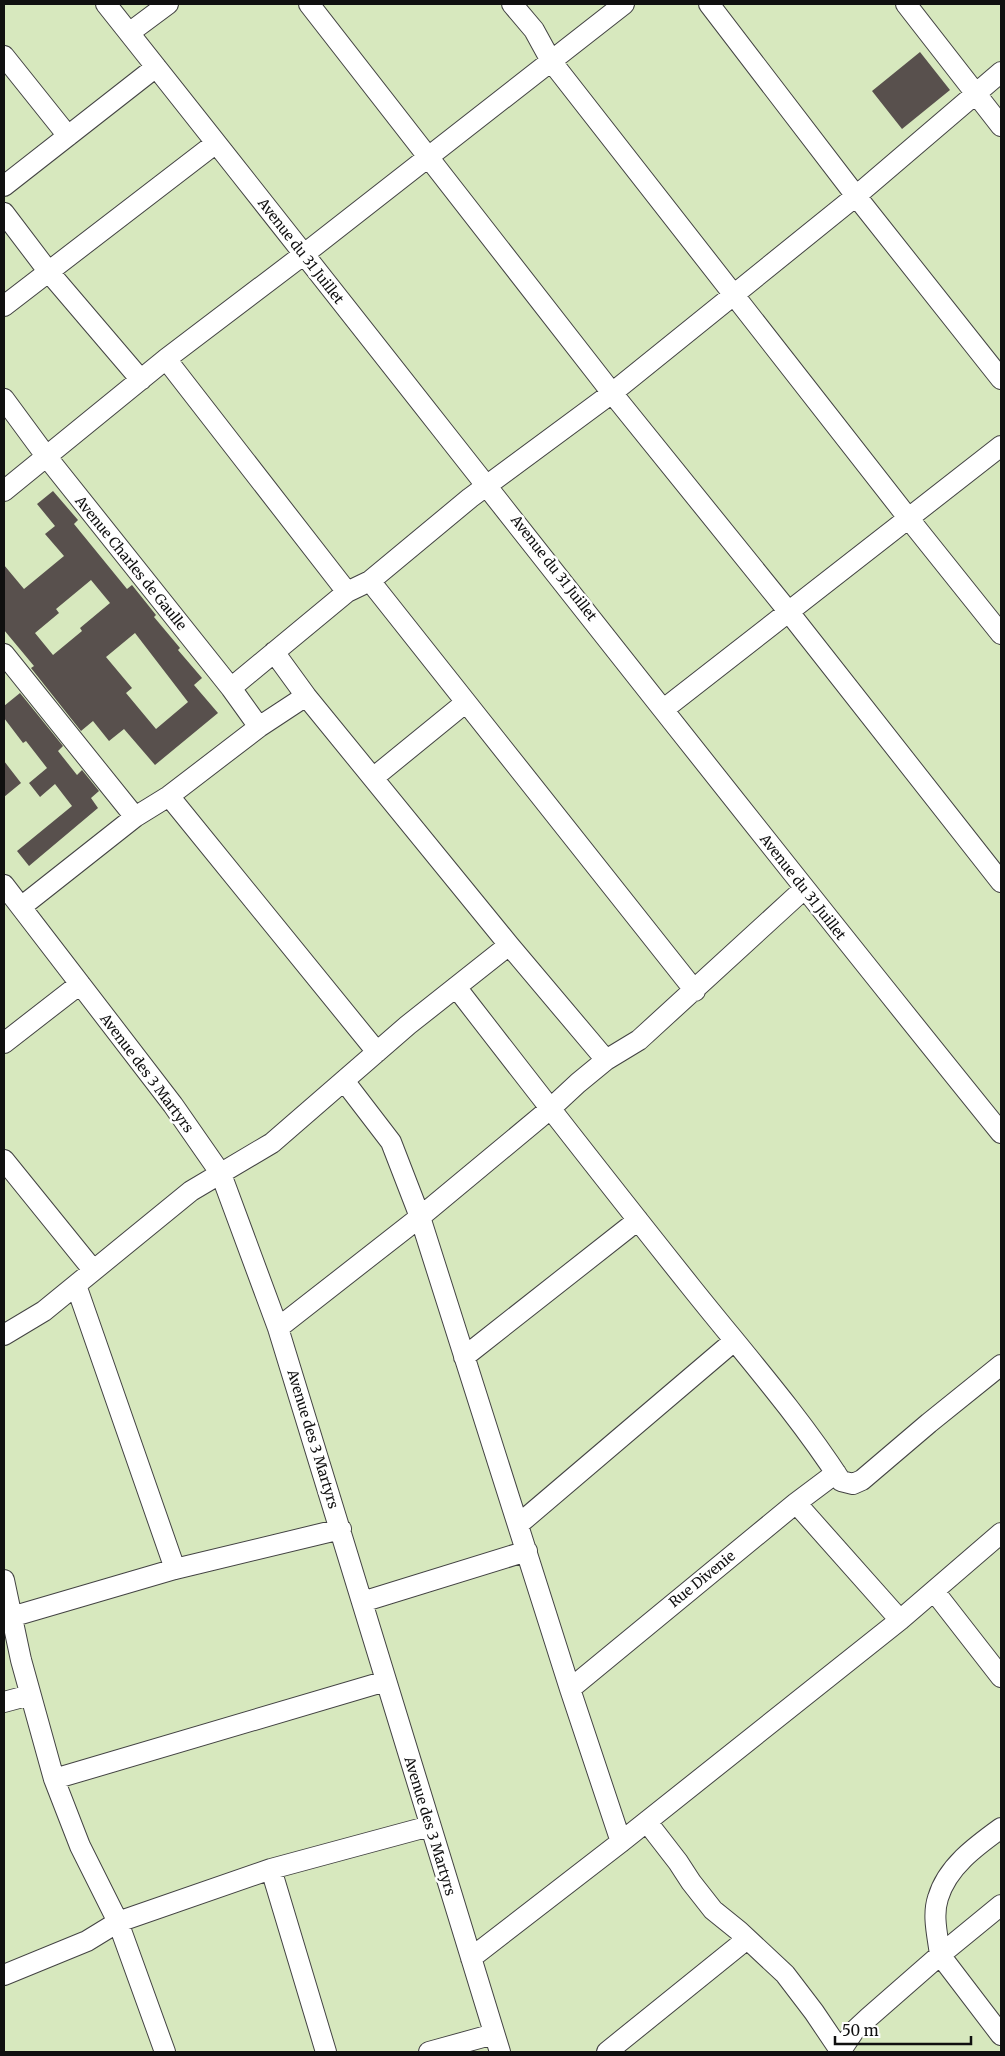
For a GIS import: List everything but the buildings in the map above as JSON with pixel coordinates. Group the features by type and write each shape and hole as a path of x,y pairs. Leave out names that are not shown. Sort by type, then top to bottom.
{"street":[{"name":"Avenue du 31 Juillet","path":"106,4 664,709 804,889 1001,1133"},
{"path":"129,33 168,4"},
{"path":"309,4 612,393 788,611 1001,882"},
{"path":"512,4 534,30 551,61 1001,634"},
{"path":"4,491 166,359 304,255 624,4"},
{"path":"709,4 856,196 1001,379"},
{"path":"906,4 1001,126"},
{"path":"4,56 68,136"},
{"path":"4,186 156,68"},
{"path":"231,688 347,592 370,581 470,498 612,393 734,296 856,196 1001,72"},
{"path":"4,306 216,143"},
{"path":"4,213 48,271 141,380"},
{"path":"166,359 347,592"},
{"name":"Avenue Charles de Gaulle","path":"4,399 46,456 231,688 259,727"},
{"path":"664,709 1001,446"},
{"path":"370,581 695,991"},
{"path":"274,652 306,696 509,945 606,1060"},
{"path":"4,654 135,817"},
{"path":"21,907 135,817 169,796 259,727 306,696"},
{"path":"373,778 465,703"},
{"path":"169,796 377,1052"},
{"name":"Avenue des 3 Martyrs","path":"4,885 173,1105 220,1174 278,1328 497,2043"},
{"path":"278,1328 420,1217 606,1060 639,1040 695,991 804,889"},
{"path":"4,1335 44,1311 191,1191 272,1143 377,1052 509,945"},
{"path":"4,1043 80,984"},
{"path":"456,987 734,1342 764,1376 841,1481 853,1484 862,1480 1001,1365"},
{"path":"344,1082 391,1142 420,1217 621,1842"},
{"path":"4,1160 93,1270"},
{"path":"464,1357 638,1220"},
{"path":"76,1284 175,1570"},
{"path":"519,1524 734,1342"},
{"name":"Rue Divenie","path":"570,1688 796,1503 836,1473"},
{"path":"796,1503 900,1620"},
{"path":"11,1617 175,1570 341,1529"},
{"path":"471,1958 647,1822 900,1620 1001,1533"},
{"path":"362,1602 527,1551"},
{"path":"4,1580 30,1696 54,1779 80,1846 118,1922 165,2052"},
{"path":"934,1591 1001,1677"},
{"path":"54,1779 386,1681"},
{"path":"4,1702 30,1696"},
{"path":"647,1822 713,1910 785,1974 841,2052 854,2031 868,2018 1001,1905"},
{"path":"4,1975 87,1941 118,1922 271,1869 430,1826"},
{"path":"1001,1828 951,1870 938,1898 936,1922 940,1955 1001,2035"},
{"path":"271,1869 326,2052"},
{"path":"607,2052 747,1939"},
{"path":"429,2052 497,2043"}],"green space":[{"path":"4,4 1001,4 1001,2052 4,2052"}]}
